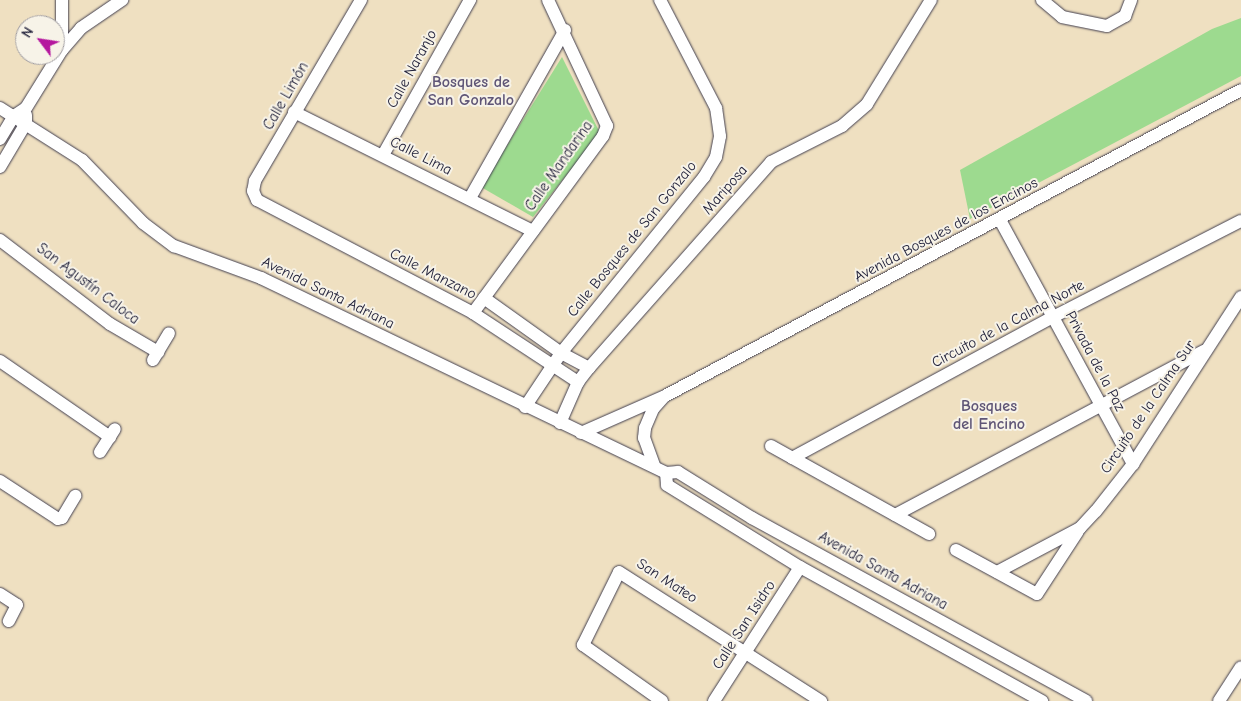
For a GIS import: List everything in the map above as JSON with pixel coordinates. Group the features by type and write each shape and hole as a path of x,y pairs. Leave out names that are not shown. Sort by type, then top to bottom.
{"street":[{"path":"62,0 62,15"},
{"name":"Calle Limón","path":"266,207 253,191 255,181 361,0"},
{"name":"Calle Naranjo","path":"382,155 470,0"},
{"name":"Calle Mandarina","path":"473,313 603,136 607,126 564,30 548,0"},
{"name":"Calle Bosques de San Gonzalo","path":"525,407 561,353 704,177 716,157 720,136 716,108 660,0"},
{"name":"Mariposa","path":"560,423 578,382 589,368 771,162 842,126 867,104 931,0"},
{"path":"1042,0 1062,18 1107,26 1125,16 1131,0"},
{"path":"65,47 81,28 116,1"},
{"path":"470,198 564,30"},
{"path":"0,139 14,116 26,108 53,65"},
{"name":"Avenida Bosques de los Encinos","path":"582,433 664,396 1000,220 1241,90"},
{"name":"Avenida Santa Adriana","path":"0,108 82,160 143,223 174,246 261,278 525,407 654,465 666,473 678,472 752,518 1080,699"},
{"path":"0,167 26,123 26,108"},
{"name":"Calle Lima","path":"294,112 533,231"},
{"name":"Calle Manzano","path":"266,207 473,313 578,382"},
{"name":"Privada de la Paz","path":"1000,220 1132,464"},
{"name":"Circuito de la Calma Norte","path":"792,458 1053,318 1241,222"},
{"name":"San Agustín Caloca","path":"0,240 155,356 169,333"},
{"name":"Circuito de la Calma Sur","path":"998,572 1080,528 1132,464 1241,297"},
{"name":"Calle Manzano","path":"484,298 561,353 589,368"},
{"path":"895,515 1205,351"},
{"path":"0,361 112,433 100,452"},
{"name":"Avenida Bosques de los Encinos","path":"654,465 644,438 645,428 653,409 664,396"},
{"path":"771,446 929,534"},
{"name":"Avenida Santa Adriana","path":"666,473 667,485 800,567 1042,701"},
{"path":"0,480 58,519 62,518 75,496"},
{"path":"956,550 1037,594 1080,528"},
{"name":"Calle San Isidro","path":"714,701 800,567"},
{"name":"San Mateo","path":"662,701 583,646 619,572 746,652"},
{"path":"0,594 17,605 9,620"},
{"path":"746,652 821,701"},
{"path":"1219,701 1241,668"}],"green space":[{"path":"1241,18 1241,76 970,219 960,170 1212,29"},
{"path":"562,57 600,133 533,217 481,187"}],"district":[{"name":"Bosques de San Gonzalo","path":"471,91"},
{"name":"Bosques del Encino","path":"989,415"}]}
